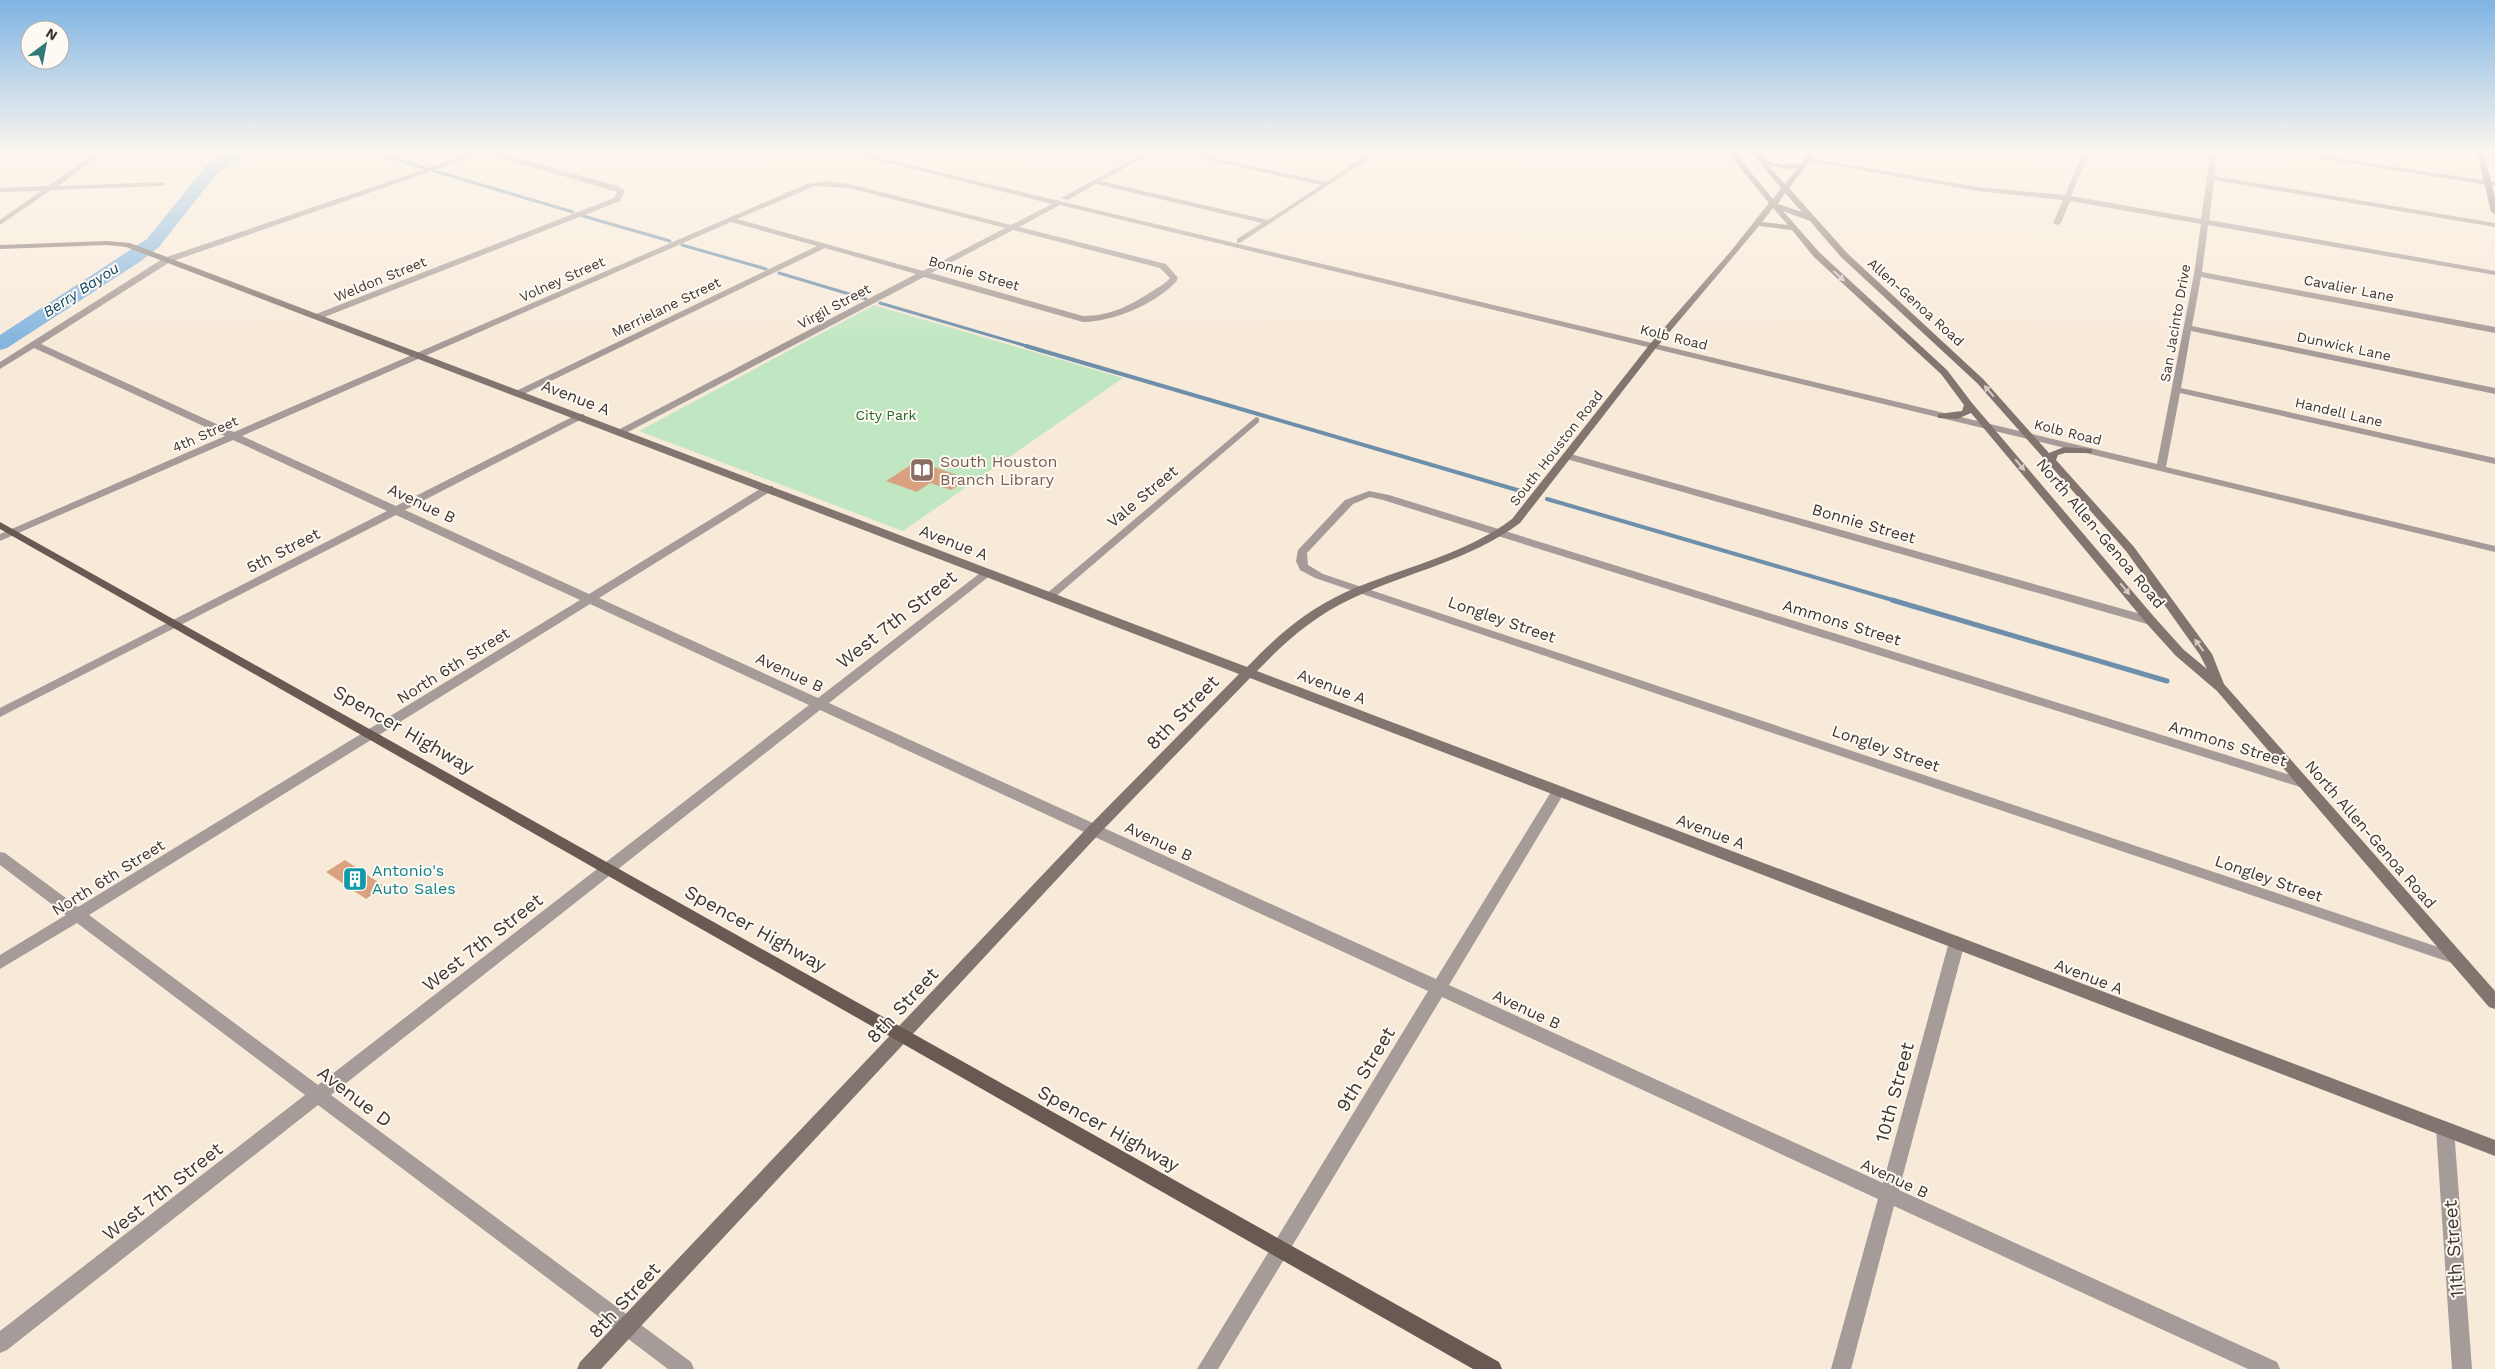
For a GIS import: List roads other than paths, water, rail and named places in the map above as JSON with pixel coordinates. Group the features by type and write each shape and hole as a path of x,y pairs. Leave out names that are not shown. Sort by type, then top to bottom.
{"main road":[{"name":"Spencer Highway","path":"0,525 1492,1369"}],"street":[{"path":"0,366 163,258 289,216"},
{"name":"Weldon Street","path":"319,316 573,216"},
{"name":"Volney Street","path":"420,355 737,216"},
{"name":"Volney Street","path":"965,216 1012,228"},
{"name":"Virgil Street","path":"621,432 1034,216"},
{"name":"Kolb Road","path":"1123,216 1940,416 2495,549"},
{"path":"1242,216 1268,222"},
{"path":"1240,241 1277,216"},
{"name":"South Houston Road","path":"1250,672 1284,636 1307,617 1333,602 1469,550 1502,532 1516,520 1653,346 1764,216"},
{"name":"Allen-Genoa Road","path":"1782,216 1817,255 1944,372 1980,418"},
{"path":"1803,216 1816,223"},
{"name":"Allen-Genoa Road","path":"1810,216 1844,255 1980,381 2021,428"},
{"path":"2057,223 2060,216"},
{"path":"2170,216 2495,273"},
{"name":"San Jacinto Drive","path":"2162,469 2198,274 2206,216"},
{"path":"2440,216 2495,225"},
{"name":"Bonnie Street","path":"730,219 1074,316 1095,319 1118,316 1172,282 1174,278 1163,266 1012,228"},
{"path":"1758,224 1793,228"},
{"name":"Avenue A","path":"0,247 106,242 127,245 163,258 2495,1148"},
{"name":"Merrielane Street","path":"519,393 824,246"},
{"path":"1817,255 1844,255"},
{"name":"Cavalier Lane","path":"2198,274 2495,330"},
{"name":"Dunwick Lane","path":"2188,328 2495,391"},
{"path":"1899,331 1926,329"},
{"name":"Avenue B","path":"33,344 2270,1369"},
{"name":"4th Street","path":"0,538 420,355"},
{"name":"Handell Lane","path":"2177,390 2495,461"},
{"path":"1940,416 1957,416 1966,413 1969,405"},
{"name":"5th Street","path":"0,713 581,416"},
{"name":"North Allen-Genoa Road","path":"1980,418 2180,653 2221,688 2495,1002"},
{"name":"Vale Street","path":"1050,596 1256,420"},
{"name":"North Allen-Genoa Road","path":"2021,428 2130,549 2206,654 2221,688"},
{"path":"2050,459 2054,453 2064,450 2088,451"},
{"name":"Bonnie Street","path":"1567,456 2151,620"},
{"name":"North 6th Street","path":"0,963 769,488"},
{"name":"Ammons Street","path":"1304,568 1300,560 1302,552 1349,502 1369,494 1502,532 2304,784"},
{"name":"Longley Street","path":"1304,568 1319,576 2458,959"},
{"name":"West 7th Street","path":"0,1342 988,572"},
{"name":"8th Street","path":"587,1369 1094,830 1250,672"},
{"name":"9th Street","path":"1206,1369 1559,790"},
{"name":"Avenue D","path":"0,857 684,1369"},
{"name":"10th Street","path":"1841,1369 1957,942"},
{"name":"11th Street","path":"2445,1129 2462,1369"}],"waterway":[{"name":"Berry Bayou","path":"0,344 135,257 153,243 175,216"},
{"path":"583,216 670,241"},
{"path":"682,245 766,269"},
{"path":"779,273 866,299"},
{"path":"880,303 1030,347"},
{"path":"1026,346 1524,492"},
{"path":"1547,499 1896,601"},
{"path":"1892,600 2167,681"}],"place":[{"name":"South Houston Branch Library","path":"922,470"},
{"name":"Antonio's Auto Sales","path":"355,879"}],"park label":[{"name":"City Park","path":"886,415"}]}
